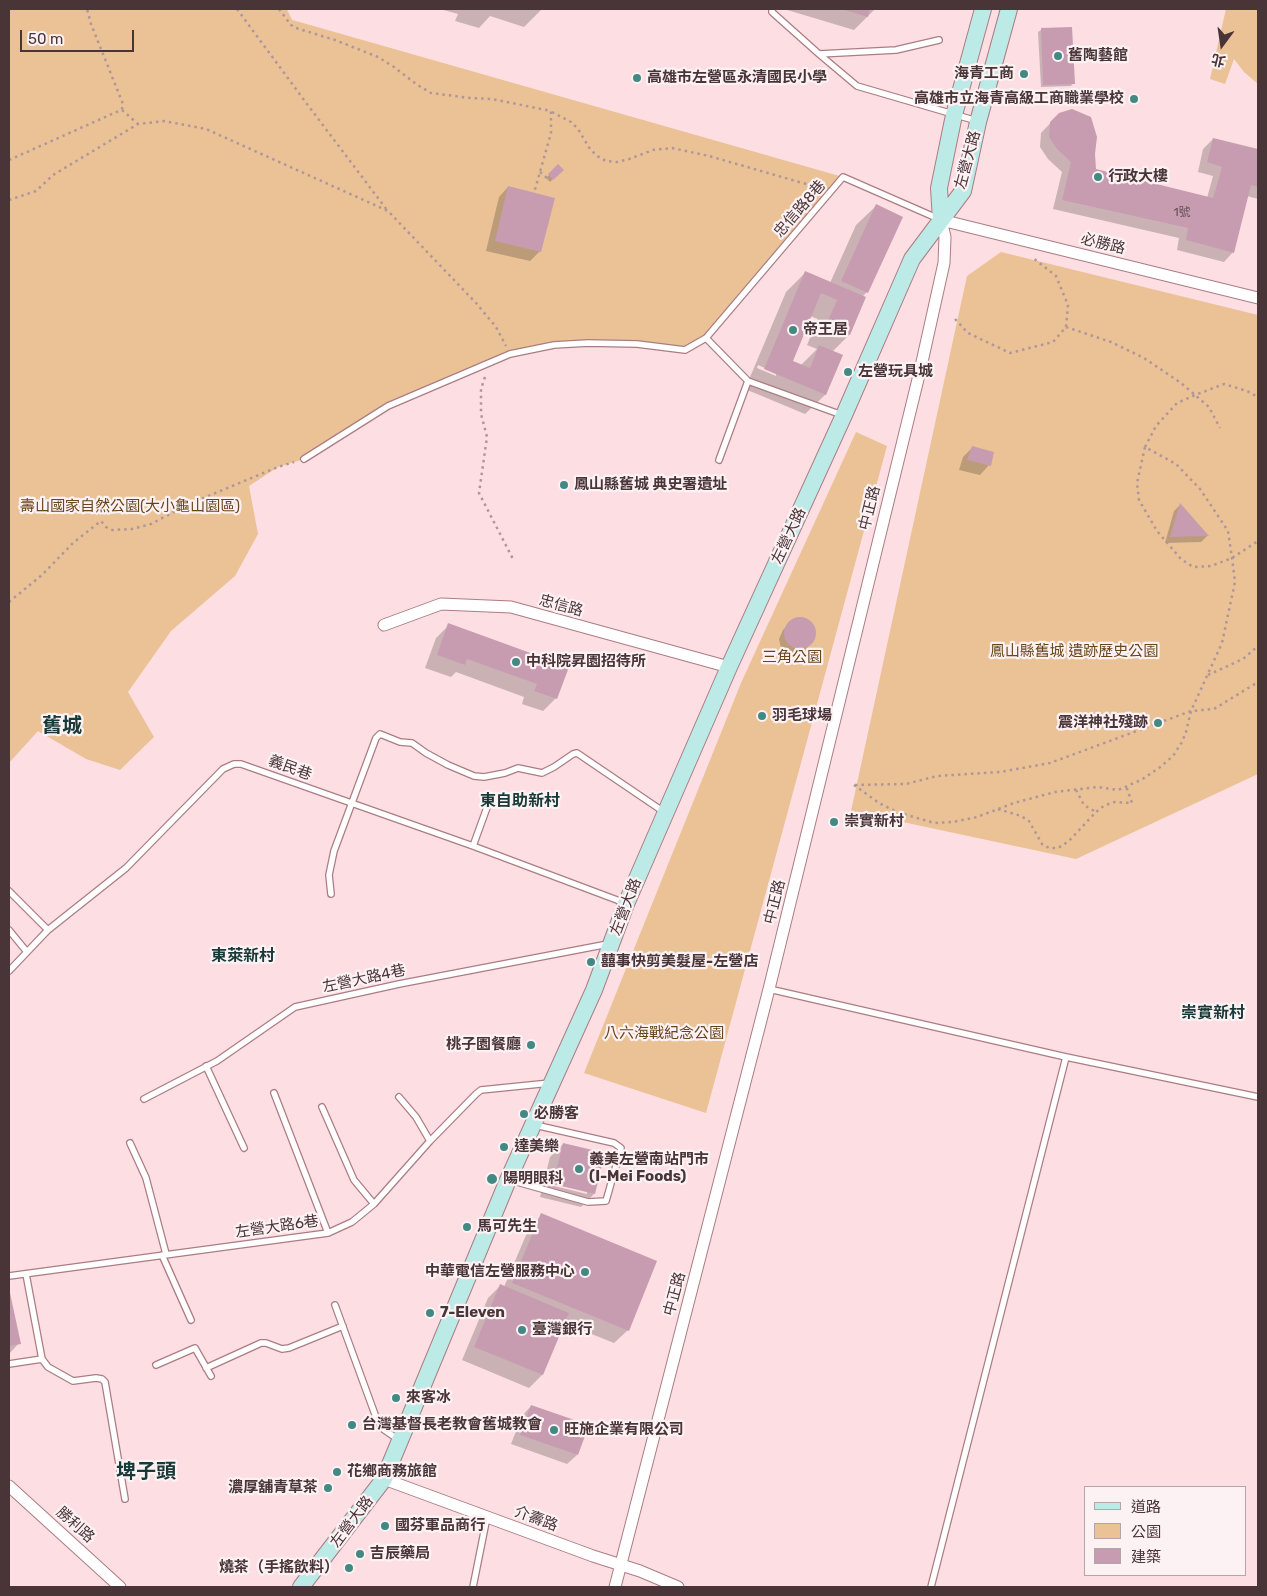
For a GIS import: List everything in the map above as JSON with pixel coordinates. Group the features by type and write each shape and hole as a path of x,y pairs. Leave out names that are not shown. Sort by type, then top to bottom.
{"street":[{"name":"左營大路","path":"941,220 939,188 954,115 983,9"},
{"name":"左營大路","path":"302,1587 384,1479 508,1180 594,990 626,904 729,667 844,415 912,259 963,191 978,122 1010,9"},
{"name":"必勝路","path":"941,220 1258,298"},
{"name":"中正路","path":"615,1587 769,989 920,371 941,278 945,250 945,237 941,220"},
{"name":"忠信路","path":"384,625 441,604 511,607 729,667"},
{"name":"介壽路","path":"384,1479 640,1571 678,1587"},
{"name":"勝利路","path":"9,1486 120,1587"}],"lane":[{"path":"772,9 772,12 818,54 857,86 978,122"},
{"path":"818,54 896,50 939,40"},
{"name":"忠信路8巷","path":"304,459 388,406 510,354 554,345 588,343 637,344 685,350 706,338 843,177 941,220"},
{"path":"706,338 748,380 844,415"},
{"path":"719,460 748,380"},
{"path":"331,894 329,875 334,851 376,738 380,734 400,742 412,743 448,765 474,776 484,777 505,773 518,768 542,773 577,753 666,813"},
{"name":"義民巷","path":"9,971 48,930 126,868 223,769 228,766 241,764 473,846 626,904"},
{"path":"473,846 489,802"},
{"path":"9,891 48,930"},
{"path":"9,930 27,952"},
{"name":"左營大路4巷","path":"144,1100 206,1066 295,1007 398,984 612,943"},
{"path":"769,989 1066,1057 1258,1097"},
{"path":"931,1587 1066,1057"},
{"path":"206,1066 244,1148"},
{"name":"左營大路6巷","path":"9,1276 328,1233 352,1222 374,1204 430,1141 481,1090 552,1083"},
{"path":"274,1093 328,1233"},
{"path":"398,1097 416,1117 430,1141"},
{"path":"322,1107 354,1180 374,1204"},
{"path":"508,1180 588,1202 606,1201 621,1148 614,1143 533,1124"},
{"path":"130,1143 146,1178 164,1255 191,1320"},
{"path":"26,1274 42,1359 48,1367 73,1381 96,1378 102,1379 105,1382 125,1498"},
{"path":"335,1305 377,1420 383,1429 399,1440"},
{"path":"206,1368 261,1343 282,1349 289,1348 343,1326"},
{"path":"156,1365 195,1348 212,1376"},
{"path":"9,1364 42,1359"},
{"path":"473,1587 487,1517"}],"path":[{"path":"9,160 121,110 124,104 91,24 87,9"},
{"path":"237,9 388,211 476,303 496,327 510,354"},
{"path":"279,9 291,25 296,28 335,40 378,57 431,93 492,99 551,111 571,122 578,129 590,149 606,161 617,162 653,150 672,148 709,156 831,191"},
{"path":"121,110 138,124"},
{"path":"534,193 551,133 551,111"},
{"path":"9,200 36,191 53,175 138,124 164,121 206,129 388,211"},
{"path":"540,172 548,179 550,177"},
{"path":"955,319 968,333 1010,353 1052,342 1066,327 1068,306 1056,276 1033,258"},
{"path":"1066,327 1111,342 1144,358 1209,407 1220,428"},
{"path":"487,374 483,379 481,389 481,414 487,437 479,493 514,561"},
{"path":"1258,397 1224,384 1177,403 1156,426 1145,447 1137,483 1139,500 1157,531 1181,559 1193,567 1211,566 1232,558 1258,541"},
{"path":"1145,447 1176,464 1200,488 1228,531 1236,582 1222,643 1191,711 1186,732 1173,756 1141,780 1118,790 1098,787 1046,794 977,817 954,822 934,823 897,812 854,785 906,784 937,776 1000,772 1050,763 1191,711 1214,709 1258,682"},
{"path":"9,602 42,575 73,543 101,521 112,530 132,529 151,524 189,504 278,467 304,459"},
{"path":"1207,676 1243,659 1258,646"},
{"path":"997,809 1020,816 1029,821 1036,837 1042,844 1049,848 1058,848 1069,842 1096,812 1105,805 1115,802 1132,803 1126,786"},
{"path":"1075,790 1084,805 1096,812"}],"green space":[{"name":"壽山國家自然公園(大小龜山園區)","path":"9,9 287,9 292,20 843,177 706,338 685,350 588,343 510,354 388,406 304,459 278,467 249,486 258,534 235,576 171,631 128,692 154,737 120,770 86,759 38,731 9,763"},
{"path":"1226,9 1258,9 1258,84 1244,72 1234,59 1225,84 1210,79"},
{"name":"鳳山縣舊城 遺跡歷史公園","path":"1001,252 1258,315 1258,774 1076,859 851,811 967,276"},
{"name":"八六海戰紀念公園","path":"856,432 887,446 706,1113 584,1073 741,683"}],"building":[{"path":"841,9 870,9 868,17"},
{"name":"舊陶藝館","path":"1072,27 1075,84 1043,85 1041,28"},
{"name":"行政大樓","path":"1072,109 1091,117 1097,137 1096,169 1213,198 1222,167 1207,162 1213,138 1258,149 1258,187 1251,185 1234,253 1186,240 1188,228 1062,200 1071,162 1057,149 1049,137 1050,122 1059,113"},
{"path":"558,164 564,170 553,180 548,174"},
{"path":"508,186 555,198 541,252 495,241"},
{"path":"876,204 903,217 868,293 841,281"},
{"name":"帝王居","path":"805,271 866,297 850,335 826,325 837,300 821,293 793,361 810,368 819,345 843,355 826,395 764,369"},
{"path":"972,446 994,452 991,466 967,460"},
{"path":"1180,503 1209,536 1170,537"},
{"path":"800,617 806,618 811,622 815,627 815,639 811,644 806,648 800,649 794,648 789,644 785,639 784,633 785,627 789,622 794,618"},
{"name":"中科院昇園招待所","path":"448,623 569,667 557,699 534,691 537,684 467,659 465,665 437,655"},
{"name":"義美左營南站門市 (I-Mei Foods)","path":"563,1143 605,1153 595,1194 553,1184"},
{"name":"中華電信左營服務中心","path":"541,1213 657,1261 629,1331 512,1283"},
{"name":"臺灣銀行","path":"500,1284 569,1313 543,1375 474,1347"},
{"path":"9,1294 21,1344 9,1346"},
{"name":"旺施企業有限公司","path":"531,1405 589,1425 578,1455 520,1435"}],"place":[{"name":"舊陶藝館","path":"1058,56"},
{"name":"海青工商","path":"1024,74"},
{"name":"高雄市左營區永清國民小學","path":"637,78"},
{"name":"高雄市立海青高級工商職業學校","path":"1134,99"},
{"name":"行政大樓","path":"1098,177"},
{"name":"帝王居","path":"793,330"},
{"name":"左營玩具城","path":"848,372"},
{"name":"鳳山縣舊城 典史署遺址","path":"564,485"},
{"name":"中科院昇園招待所","path":"516,662"},
{"name":"羽毛球場","path":"762,716"},
{"name":"震洋神社殘跡","path":"1158,723"},
{"name":"崇實新村","path":"834,822"},
{"name":"囍事快剪美髮屋-左營店","path":"591,962"},
{"name":"桃子園餐廳","path":"531,1045"},
{"name":"必勝客","path":"524,1114"},
{"name":"達美樂","path":"504,1147"},
{"name":"義美左營南站門市 (I-Mei Foods)","path":"579,1169"},
{"name":"陽明眼科","path":"492,1179"},
{"name":"馬可先生","path":"467,1227"},
{"name":"中華電信左營服務中心","path":"585,1272"},
{"name":"7-Eleven","path":"430,1313"},
{"name":"臺灣銀行","path":"522,1330"},
{"name":"來客冰","path":"396,1398"},
{"name":"台灣基督長老教會舊城教會","path":"352,1425"},
{"name":"旺施企業有限公司","path":"554,1430"},
{"name":"花鄉商務旅館","path":"337,1472"},
{"name":"濃厚舖青草茶","path":"328,1488"},
{"name":"國芬軍品商行","path":"385,1526"},
{"name":"吉辰藥局","path":"360,1554"},
{"name":"燒茶（手搖飲料）","path":"349,1568"}],"district":[{"name":"舊城","path":"62,726"},
{"name":"東自助新村","path":"520,801"},
{"name":"東萊新村","path":"243,956"},
{"name":"崇實新村","path":"1213,1013"},
{"name":"埤子頭","path":"146,1472"}],"park label":[{"name":"三角公園","path":"792,658"}]}
